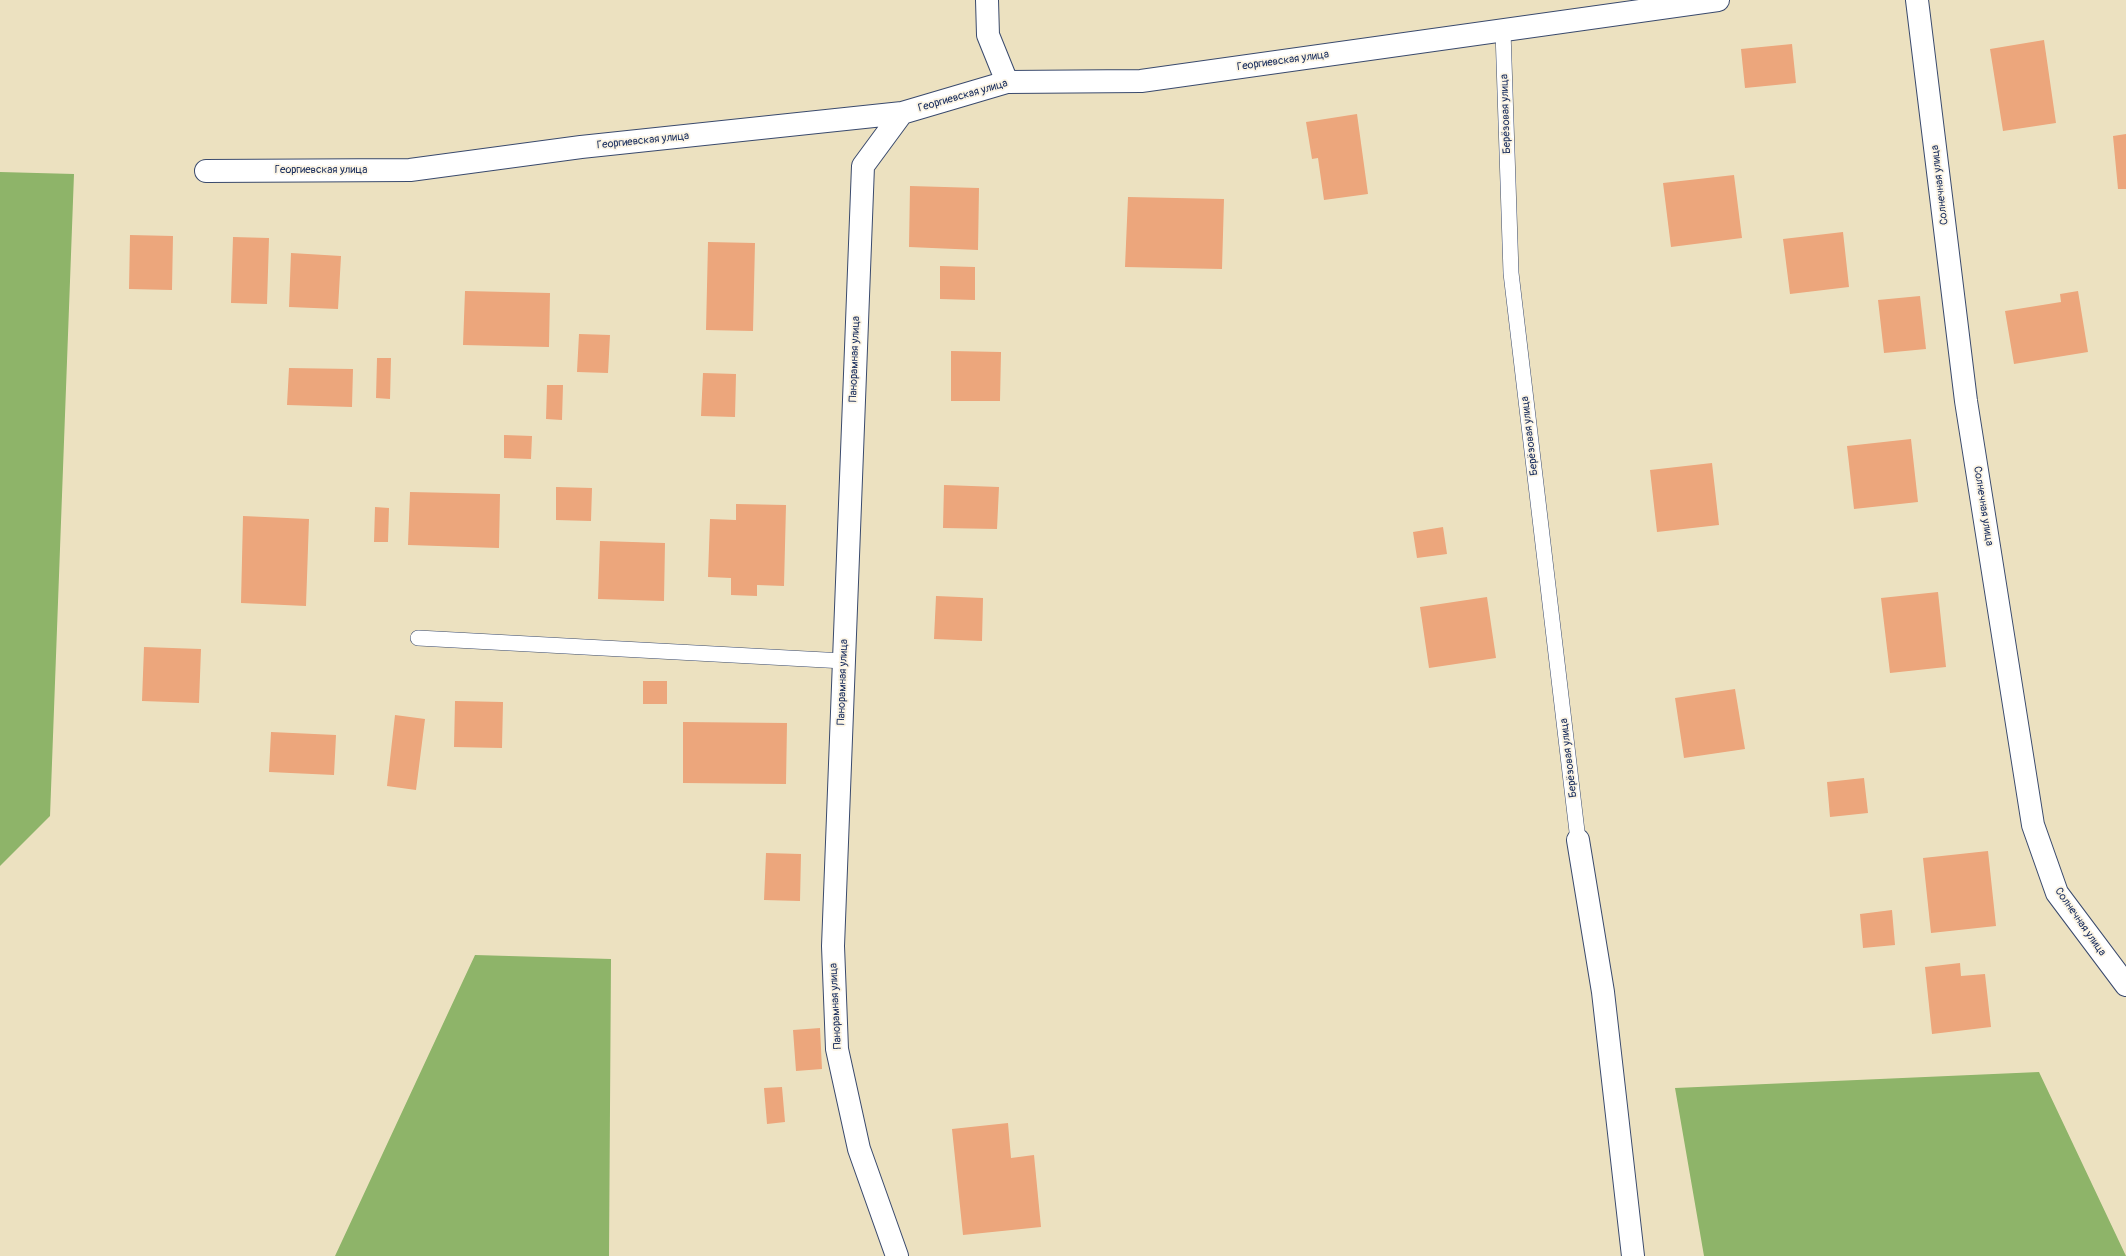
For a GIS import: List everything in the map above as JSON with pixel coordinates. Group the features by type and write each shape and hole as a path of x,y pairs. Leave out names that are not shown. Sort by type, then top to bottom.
{"street":[{"path":"987,0 988,35 1007,82"},
{"name":"Георгиевская улица","path":"206,171 410,170 580,147 902,113 1007,82 1141,81 1718,0"},
{"name":"Солнечная улица","path":"1917,0 1966,401 2033,825 2057,893 2126,985"},
{"name":"Панорамная улица","path":"897,1256 859,1149 837,1049 833,946 863,166 902,113"},
{"path":"1578,840 1603,992 1633,1256"}],"lane":[{"name":"Берёзовая улица","path":"1503,31 1511,273 1578,840"},
{"path":"418,638 844,661"}],"green space":[{"path":"0,172 74,174 50,816 0,866"},
{"path":"475,955 611,959 609,1256 335,1256"},
{"path":"2039,1072 2126,1256 1704,1256 1675,1088"}],"building":[{"path":"2044,40 2056,123 2003,131 1990,49"},
{"path":"1792,44 1796,83 1745,88 1741,49"},
{"path":"1357,114 1368,194 1324,200 1318,158 1312,159 1306,122"},
{"path":"2126,134 2126,189 2118,189 2113,136"},
{"path":"1734,175 1742,238 1671,247 1663,183"},
{"path":"910,186 979,188 978,250 909,247"},
{"path":"1128,197 1224,199 1222,269 1125,267"},
{"path":"1843,232 1849,287 1790,294 1783,239"},
{"path":"130,235 173,236 172,290 129,289"},
{"path":"233,237 269,238 267,304 231,303"},
{"path":"708,242 755,243 753,331 706,330"},
{"path":"291,253 341,256 338,309 289,307"},
{"path":"940,266 975,267 975,300 940,299"},
{"path":"465,291 550,293 549,347 463,345"},
{"path":"2078,291 2088,352 2014,364 2005,311 2061,302 2060,294"},
{"path":"1920,296 1926,349 1884,353 1878,300"},
{"path":"579,334 610,335 608,373 577,372"},
{"path":"951,351 1001,352 1000,401 951,401"},
{"path":"377,358 391,358 390,399 376,398"},
{"path":"289,368 353,369 352,407 287,405"},
{"path":"703,373 736,374 735,417 701,416"},
{"path":"547,385 563,385 562,420 546,419"},
{"path":"504,435 532,436 531,459 504,458"},
{"path":"1911,439 1918,502 1854,509 1847,446"},
{"path":"1712,463 1719,525 1657,532 1650,470"},
{"path":"944,485 999,487 997,529 943,528"},
{"path":"556,487 592,488 591,521 556,520"},
{"path":"410,492 500,494 499,548 408,545"},
{"path":"736,504 786,505 784,586 757,585 757,596 731,595 731,578 708,577 710,519 736,520"},
{"path":"375,507 389,508 388,542 374,542"},
{"path":"243,516 309,519 306,606 241,603"},
{"path":"1443,527 1447,554 1417,558 1413,532"},
{"path":"600,541 665,543 664,601 598,599"},
{"path":"1938,592 1946,667 1890,673 1881,598"},
{"path":"936,596 983,598 982,641 934,639"},
{"path":"1487,597 1496,658 1429,668 1420,607"},
{"path":"144,647 201,649 199,703 142,701"},
{"path":"643,681 667,681 667,704 643,704"},
{"path":"1735,689 1745,749 1684,758 1675,698"},
{"path":"455,701 503,702 502,748 454,747"},
{"path":"395,715 425,719 416,790 387,786"},
{"path":"683,722 787,723 786,784 683,783"},
{"path":"271,732 336,735 334,775 269,772"},
{"path":"1864,778 1868,813 1830,817 1827,782"},
{"path":"1988,851 1996,926 1931,933 1923,858"},
{"path":"766,853 801,854 800,901 764,900"},
{"path":"1892,910 1895,945 1863,948 1860,914"},
{"path":"1960,963 1961,976 1985,974 1991,1027 1932,1034 1925,967"},
{"path":"820,1028 822,1069 796,1071 793,1030"},
{"path":"782,1087 785,1122 767,1124 764,1088"},
{"path":"1008,1123 1011,1158 1034,1155 1041,1227 963,1235 952,1129"}]}
